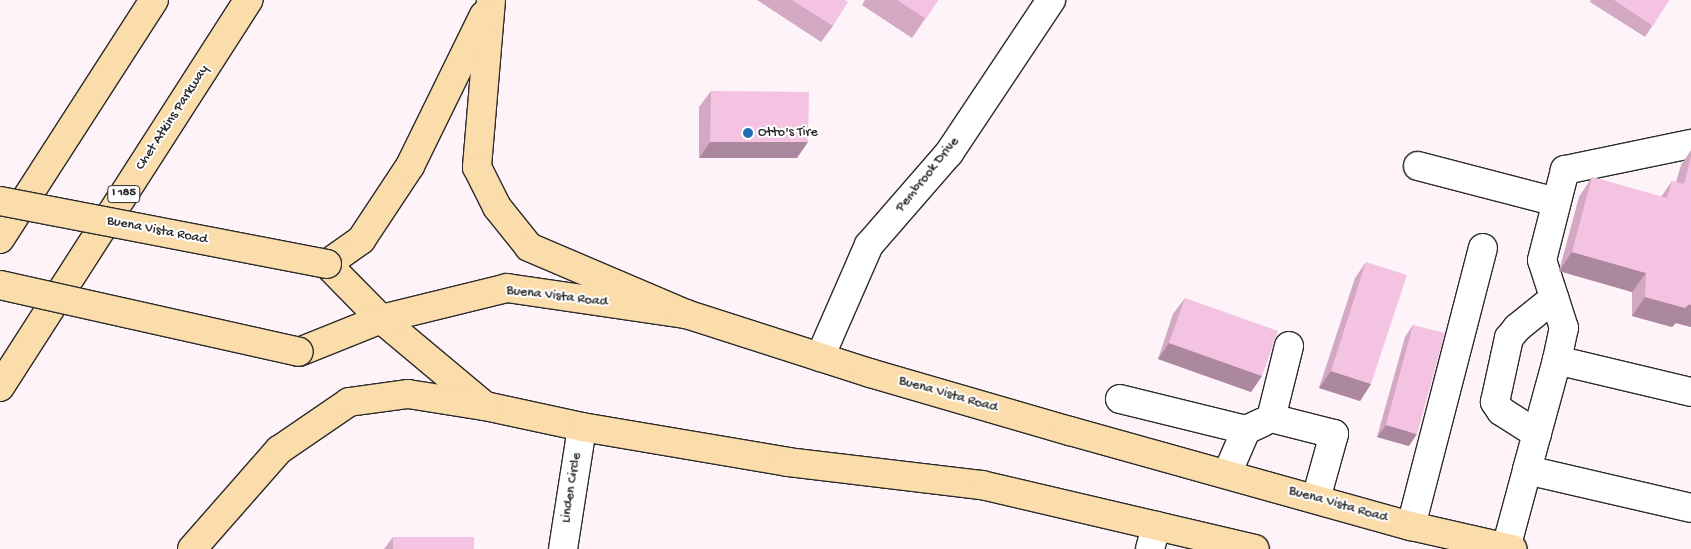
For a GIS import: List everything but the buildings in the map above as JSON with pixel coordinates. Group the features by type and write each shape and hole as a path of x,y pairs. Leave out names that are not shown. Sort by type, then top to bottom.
{"main road":[{"path":"0,240 154,0"},
{"name":"Chet Atkins Parkway","path":"0,387 248,0"},
{"path":"486,406 381,319 327,264 361,240 410,166 490,3"},
{"path":"490,3 477,167 497,207 530,246 686,314"},
{"name":"Buena Vista Road","path":"0,201 327,264"},
{"name":"Buena Vista Road","path":"0,285 299,352 381,319 507,288 686,314 820,357 1227,474 1411,526 1509,548"},
{"path":"192,549 279,450 349,402 408,394 486,406 582,426 788,462 982,485 1153,538 1242,548"}],"street":[{"name":"Pembrook Drive","path":"820,357 869,245 949,153 1051,0"},
{"path":"1509,548 1564,328 1542,260 1565,170 1691,144"},
{"path":"1418,166 1556,202"},
{"path":"1411,526 1483,248"},
{"path":"1537,434 1501,411 1495,402 1509,338 1516,328 1554,298"},
{"path":"1271,418 1289,346"},
{"path":"1557,360 1691,392"},
{"path":"1120,399 1246,430 1271,418 1334,434 1316,499"},
{"name":"Linden Circle","path":"563,549 582,426"},
{"path":"1227,474 1246,430"},
{"path":"1527,470 1691,508"}],"place":[{"name":"Otto's Tire","path":"748,133"}]}
